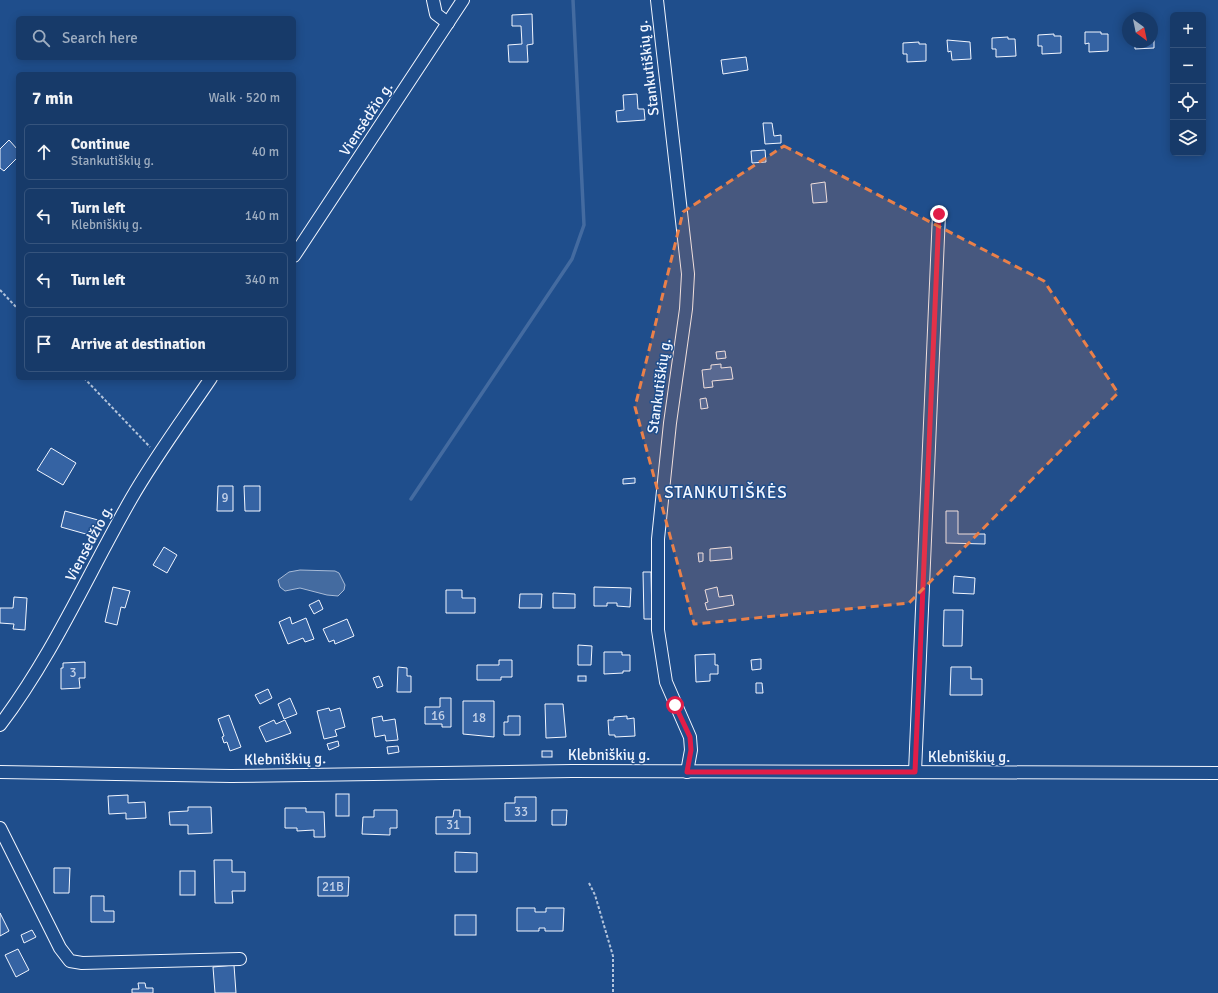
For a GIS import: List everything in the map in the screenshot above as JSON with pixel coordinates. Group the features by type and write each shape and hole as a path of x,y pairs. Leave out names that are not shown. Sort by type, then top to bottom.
{"street":[{"path":"433,0 436,14 448,24"},
{"name":"Viensėdžio g.","path":"296,253 463,0"},
{"name":"Stankutiškių g.","path":"657,0 688,274 686,309 670,424 658,539 658,630 666,682 690,737 691,750 687,772"},
{"path":"915,772 939,214"},
{"name":"Viensėdžio g.","path":"0,725 59,634 131,499 158,455 210,380"},
{"name":"Klebniškių g.","path":"0,772 231,776 572,771 1218,773"},
{"path":"0,828 60,948 70,961 82,963 240,959"}],"path":[{"path":"0,290 16,307"},
{"path":"86,380 158,455"},
{"path":"589,883 595,895 613,956 613,993"}],"highlighted area":[{"path":"784,146 1044,281 1118,393 909,603 694,624 635,407 683,212"}],"water":[{"path":"300,570 335,571 339,573 345,585 344,590 338,596 327,595 300,588 285,591 280,587 278,580 289,572"}],"building":[{"path":"532,14 533,44 527,45 528,62 509,62 508,45 522,44 521,26 512,26 512,15"},
{"path":"1085,32 1101,32 1101,34 1108,34 1108,51 1089,52 1089,43 1085,44"},
{"path":"1054,34 1054,36 1061,36 1061,53 1042,54 1042,46 1038,46 1038,35"},
{"path":"1008,37 1008,39 1015,39 1016,56 996,57 996,49 992,49 992,38"},
{"path":"947,40 970,42 971,59 952,60 951,51 948,52"},
{"path":"919,42 919,44 926,44 926,61 907,62 907,54 903,54 903,43"},
{"path":"746,57 748,70 723,74 721,60"},
{"path":"637,94 638,109 644,109 645,120 617,122 616,111 624,110 623,95"},
{"path":"763,123 772,123 774,136 781,135 781,143 765,144"},
{"path":"9,140 16,148 16,159 4,171 0,168 0,149"},
{"path":"765,150 766,162 752,163 751,151"},
{"path":"825,182 827,202 813,203 811,184"},
{"path":"725,351 726,358 717,359 716,352"},
{"path":"721,364 721,368 731,367 733,379 712,381 713,387 704,388 702,370 711,369 711,365"},
{"path":"706,398 708,408 701,409 700,399"},
{"path":"51,448 76,463 63,485 37,470"},
{"path":"635,478 635,483 623,484 623,479"},
{"path":"218,486 233,486 233,511 217,511"},
{"path":"244,486 260,486 260,511 245,511"},
{"path":"65,511 98,520 93,536 61,527"},
{"path":"946,511 958,511 958,534 985,534 985,544 946,543"},
{"path":"164,547 177,555 167,573 153,565"},
{"path":"731,547 732,559 710,561 710,549"},
{"path":"698,553 703,553 703,561 699,562"},
{"path":"643,572 651,572 652,619 644,619"},
{"path":"954,576 975,578 974,594 953,593"},
{"path":"113,587 130,591 125,608 121,607 117,625 105,622"},
{"path":"594,587 631,588 630,607 617,606 617,603 607,603 607,606 594,606"},
{"path":"717,587 719,597 732,595 734,605 707,610 705,603 708,602 705,590"},
{"path":"446,590 462,590 462,598 475,598 475,613 446,613"},
{"path":"553,593 575,594 575,608 553,608"},
{"path":"520,594 542,594 541,608 519,608"},
{"path":"14,597 27,598 25,630 13,629 14,624 0,623 0,608 13,608"},
{"path":"319,600 323,609 314,614 309,605"},
{"path":"944,610 963,610 962,646 943,646"},
{"path":"290,617 292,624 306,618 314,639 305,642 303,638 288,644 279,622"},
{"path":"347,619 354,636 335,644 334,640 329,642 323,629"},
{"path":"578,645 592,646 591,665 578,665"},
{"path":"604,652 622,652 622,655 630,655 630,671 604,674"},
{"path":"715,654 715,665 718,665 718,674 710,674 710,681 696,682 695,655"},
{"path":"761,659 761,669 752,670 751,660"},
{"path":"499,660 512,660 512,677 501,677 501,680 477,680 477,665 499,665"},
{"path":"85,662 85,678 79,678 80,688 61,689 61,668 63,668 63,663"},
{"path":"398,667 407,668 407,676 411,676 411,692 397,692"},
{"path":"951,667 971,667 971,679 982,679 982,695 950,695"},
{"path":"379,676 383,686 377,688 373,678"},
{"path":"578,676 586,676 586,681 578,681"},
{"path":"756,683 762,683 763,693 756,693"},
{"path":"268,689 272,698 260,704 255,695"},
{"path":"290,698 297,714 284,719 278,704"},
{"path":"440,698 451,698 451,727 442,727 442,724 425,724 425,707 440,707"},
{"path":"463,701 494,701 494,737 463,734"},
{"path":"545,704 563,704 566,737 546,738"},
{"path":"329,708 330,711 340,708 345,727 335,730 337,736 324,739 317,711"},
{"path":"229,715 241,747 230,751 227,742 224,743 222,737 224,736 218,719"},
{"path":"382,716 383,721 395,719 398,740 386,741 385,735 375,737 372,718"},
{"path":"508,716 520,716 520,735 504,735 504,722 508,722"},
{"path":"627,716 627,719 634,718 635,736 615,737 615,735 609,735 608,720 614,720 614,717"},
{"path":"274,720 276,724 285,720 291,733 266,742 259,727"},
{"path":"338,741 339,746 329,750 327,744"},
{"path":"398,746 399,752 388,754 387,747"},
{"path":"542,751 552,751 552,757 542,757"},
{"path":"336,794 349,794 349,816 336,816"},
{"path":"128,795 128,803 145,802 146,818 126,819 126,813 109,814 108,796"},
{"path":"515,797 536,797 536,821 505,821 505,803 515,803"},
{"path":"188,807 211,807 212,833 188,834 188,825 170,825 169,812 188,811"},
{"path":"285,808 306,808 306,812 324,812 325,837 314,837 314,830 297,831 297,828 285,828"},
{"path":"374,810 397,810 397,828 390,828 390,835 362,834 363,817 374,817"},
{"path":"454,810 460,810 460,817 470,817 470,834 436,834 436,817 453,817"},
{"path":"552,810 567,810 566,825 552,825"},
{"path":"455,852 477,853 477,872 455,872"},
{"path":"214,860 232,860 232,872 245,872 245,891 232,891 233,903 215,903"},
{"path":"54,868 70,868 69,893 54,893"},
{"path":"180,871 195,871 195,895 180,895"},
{"path":"318,877 349,877 348,896 318,896"},
{"path":"91,896 104,896 104,911 114,911 114,922 91,922"},
{"path":"517,908 535,908 535,912 546,912 546,908 564,908 563,931 545,931 545,928 539,928 539,931 517,931"},
{"path":"0,913 9,931 0,936"},
{"path":"455,915 476,915 476,935 455,935"},
{"path":"32,930 36,937 24,943 21,935"},
{"path":"18,949 29,970 16,977 5,955"},
{"path":"234,965 236,993 215,993 213,967"},
{"path":"138,983 145,983 146,988 153,988 153,993 132,993 132,989 139,989"}],"waterway":[{"path":"411,499 572,259 584,225 573,0"}],"district":[{"name":"STANKUTIŠKĖS","path":"726,492"}],"route":[{"path":"675,705 690,737 691,750 687,772 915,772 939,214"}]}
